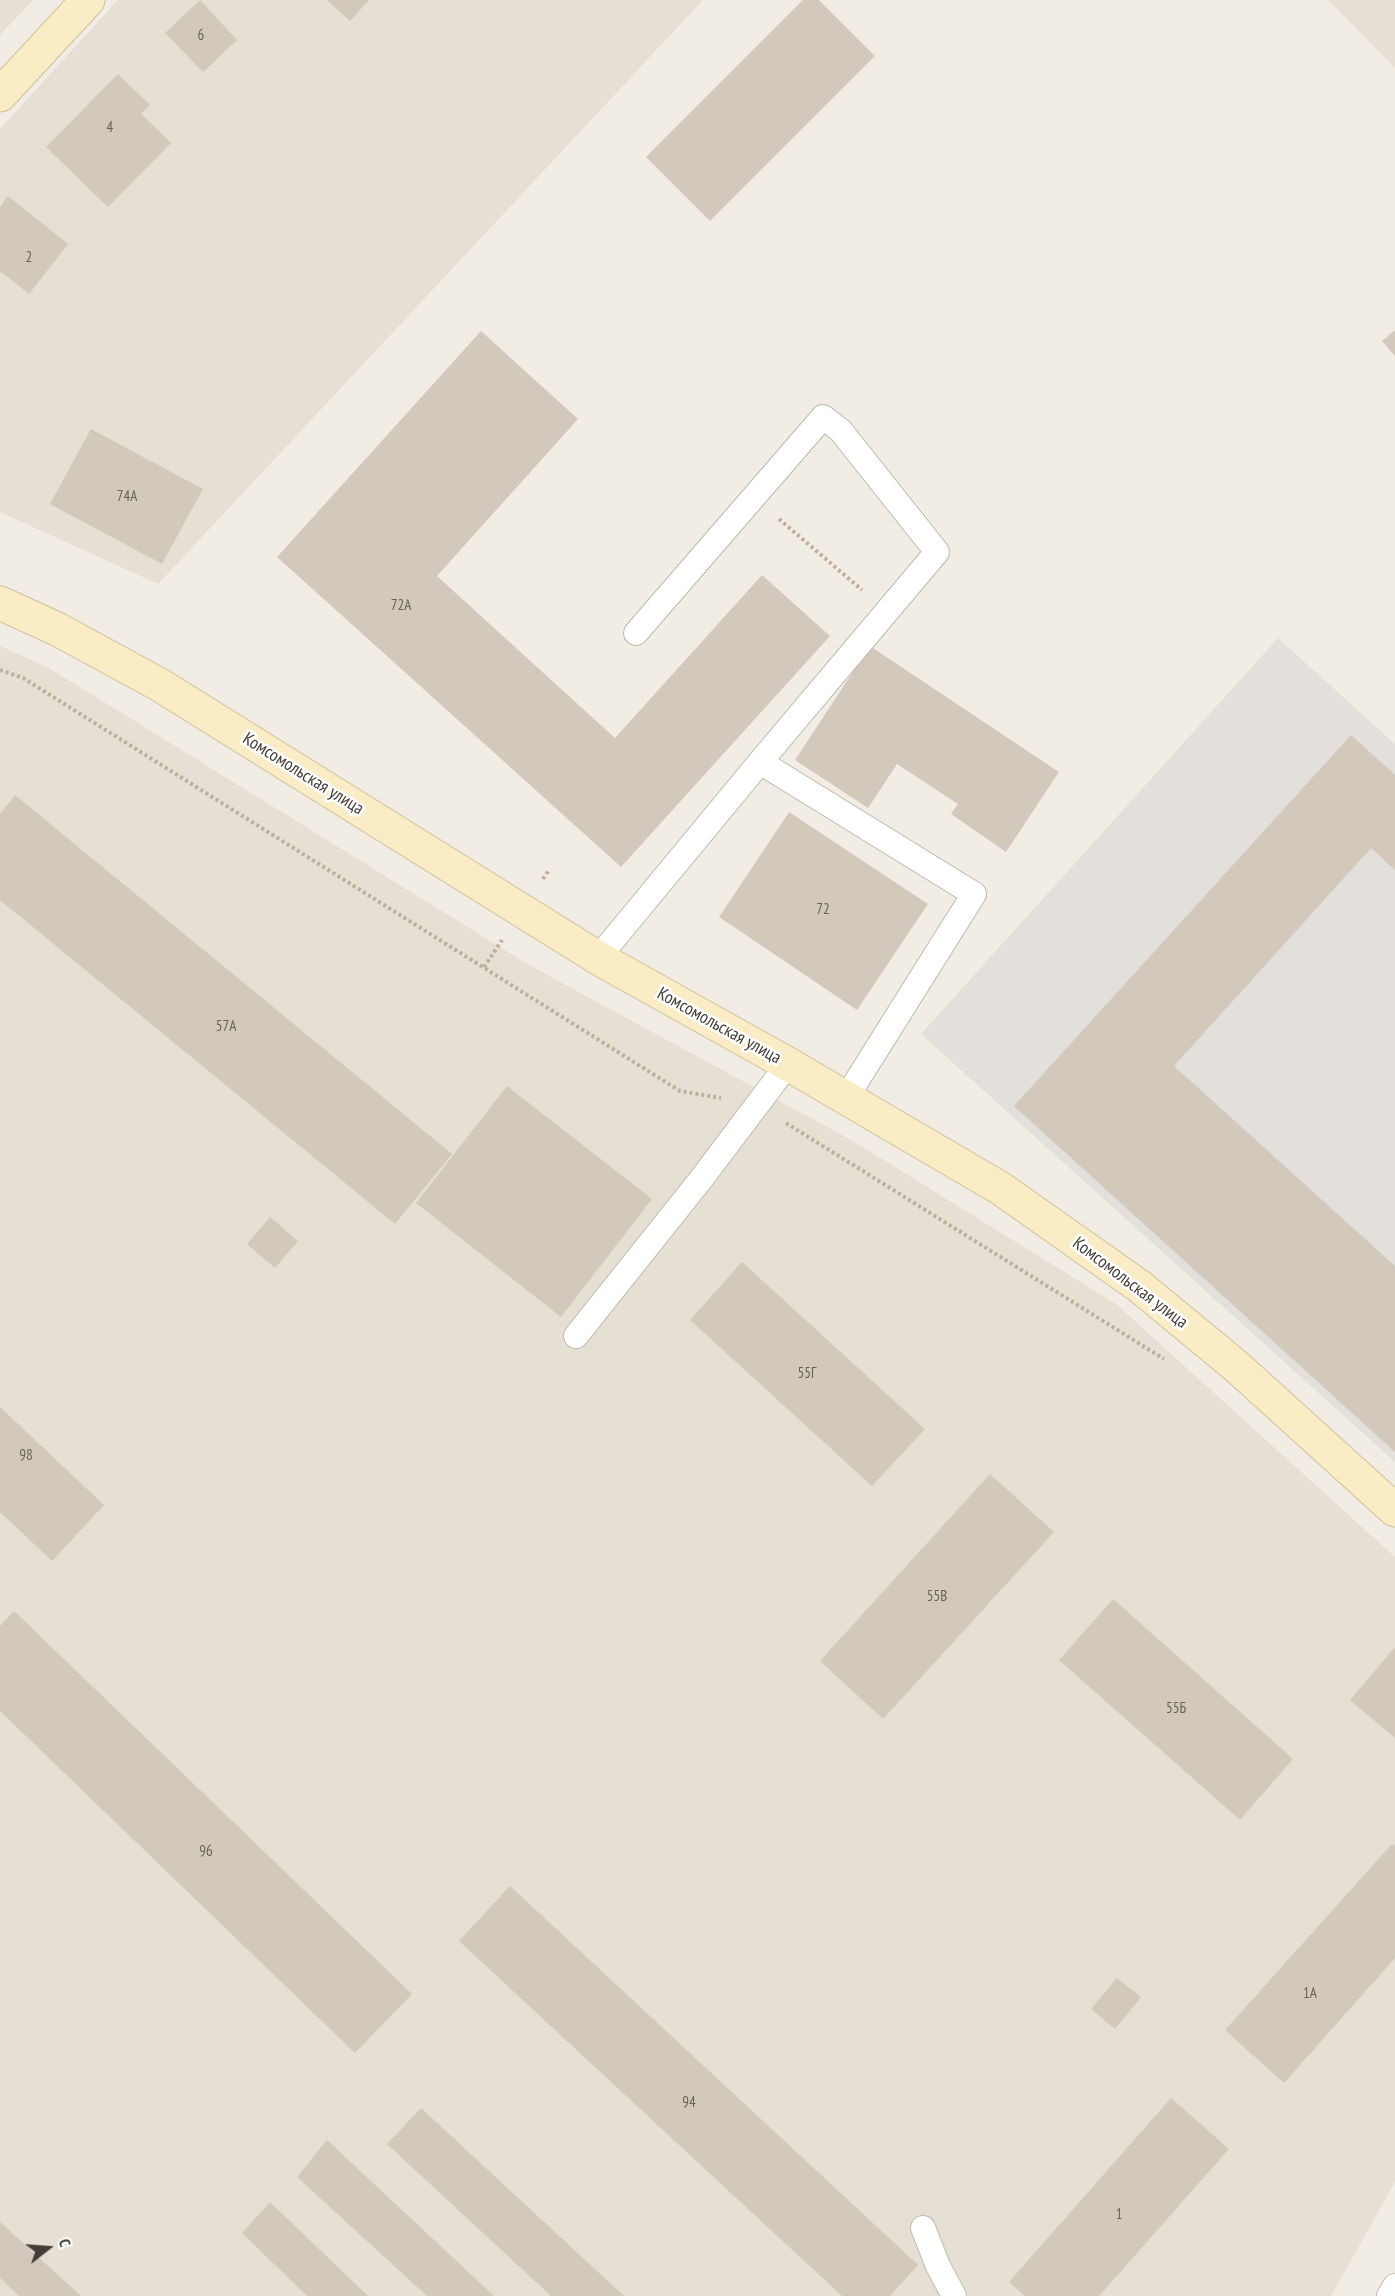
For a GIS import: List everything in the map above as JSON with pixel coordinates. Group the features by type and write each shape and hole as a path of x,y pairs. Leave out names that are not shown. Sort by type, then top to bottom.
{"street":[{"path":"0,95 88,0"},
{"name":"Комсомольская улица","path":"0,603 57,629 160,685 598,958 788,1064 1000,1188 1139,1286 1236,1366 1395,1509"}],"lane":[{"path":"598,958 937,552 841,430 823,417 636,633"},
{"path":"760,762 974,894 846,1098"},
{"path":"576,1336 702,1178 788,1064"},
{"path":"923,2228 938,2266 954,2296"},
{"path":"1389,2296 1395,2286"}],"path":[{"path":"753,498 888,612"},
{"path":"0,670 23,678 680,1091 758,1105 1167,1361"}],"shaded area":[{"path":"0,0 33,0 0,35"},
{"path":"118,0 703,0 158,584 0,512 0,129"},
{"path":"1328,0 1395,0 1395,68"},
{"path":"1278,638 1395,744 1395,1462 921,1034"},
{"path":"0,646 49,668 529,965 853,1141 1116,1304 1395,1557 1395,2182 1331,2296 0,2296"}],"building":[{"path":"200,0 237,40 203,72 165,33"},
{"path":"327,0 369,0 350,21"},
{"path":"803,0 819,0 875,56 710,221 646,157"},
{"path":"118,74 150,105 141,114 171,143 108,207 46,147"},
{"path":"8,196 68,244 29,294 0,271 0,207"},
{"path":"1395,330 1395,356 1382,341"},
{"path":"481,331 578,419 437,576 615,738 762,575 830,636 621,867 277,557"},
{"path":"91,429 203,489 162,564 50,504"},
{"path":"870,646 1059,772 1006,852 951,814 958,804 897,764 868,808 795,760"},
{"path":"1351,735 1395,775 1395,870 1371,848 1174,1066 1395,1266 1395,1452 1014,1106"},
{"path":"15,795 452,1154 395,1224 0,900 0,814"},
{"path":"789,812 928,904 857,1010 719,917"},
{"path":"507,1086 652,1199 561,1317 416,1203"},
{"path":"270,1217 298,1241 275,1268 247,1244"},
{"path":"742,1262 925,1429 872,1486 690,1320"},
{"path":"0,1407 104,1505 52,1561 0,1512"},
{"path":"990,1474 1054,1532 883,1719 820,1661"},
{"path":"1113,1599 1293,1759 1240,1820 1059,1660"},
{"path":"14,1611 412,1994 355,2053 0,1711 0,1626"},
{"path":"1395,1647 1395,1738 1350,1700"},
{"path":"1392,1844 1395,1846 1395,1958 1284,2083 1225,2030"},
{"path":"510,1886 918,2265 890,2296 842,2296 459,1941"},
{"path":"1117,1978 1141,1997 1115,2029 1091,2009"},
{"path":"1171,2098 1229,2149 1099,2296 1025,2296 1009,2282"},
{"path":"421,2108 624,2296 551,2296 387,2144"},
{"path":"327,2140 494,2296 427,2296 297,2177"},
{"path":"270,2202 368,2296 307,2296 242,2233"},
{"path":"0,2222 81,2296 19,2296 0,2278"}]}
